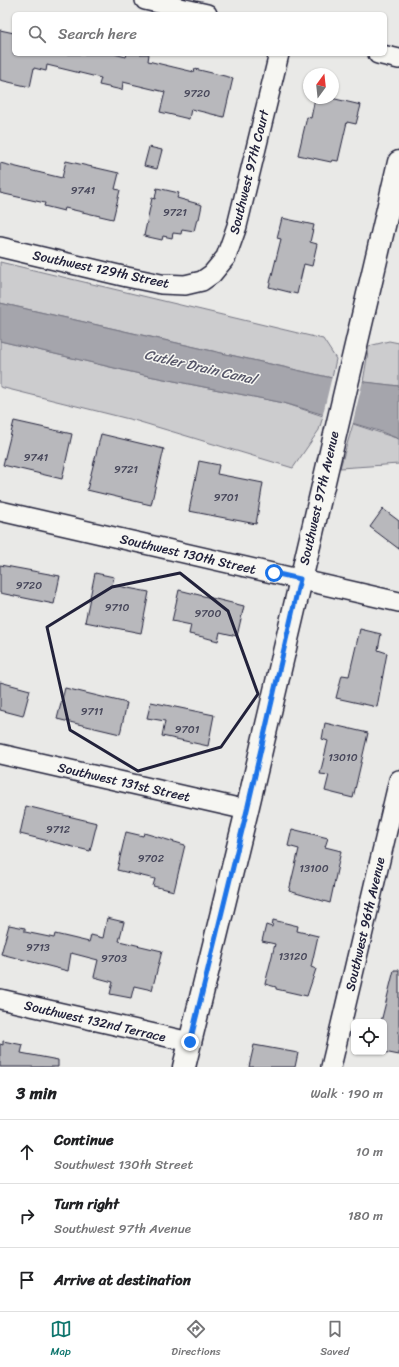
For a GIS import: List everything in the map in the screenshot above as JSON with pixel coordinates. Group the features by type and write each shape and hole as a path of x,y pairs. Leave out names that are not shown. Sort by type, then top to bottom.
{"street":[{"path":"145,0 198,12"},
{"name":"Southwest 97th Court","path":"202,281 220,265 230,248 237,226 279,56"},
{"path":"386,56 399,59"},
{"name":"Southwest 97th Avenue","path":"184,1067 247,810 399,162"},
{"name":"Southwest 129th Street","path":"0,247 143,281 175,285 202,281"},
{"name":"Southwest 130th Street","path":"0,511 399,602"},
{"name":"Southwest 131st Street","path":"0,754 247,810"},
{"name":"Southwest 96th Avenue","path":"331,1067 399,780"},
{"name":"Southwest 132nd Terrace","path":"0,999 190,1042"}],"highlighted area":[{"path":"180,573 228,611 258,694 221,747 138,771 70,730 47,627 112,587"}],"shaded area":[{"path":"0,262 323,339 336,359 332,378 0,303"},
{"path":"0,341 144,375 284,403 323,416 319,430 293,468 137,421 0,387"},
{"path":"389,341 399,343 399,386 363,382 369,346"},
{"path":"353,424 399,439 399,464 340,468"}],"water":[{"name":"Cutler Drain Canal","path":"0,303 332,378 399,386 399,439 379,431 284,403 144,375 0,341"}],"pier":[{"path":"332,376 363,380 352,426 322,418"}],"building":[{"path":"0,30 12,33 12,56 149,56 148,61 194,72 195,69 233,78 224,117 191,109 189,119 160,112 165,92 123,82 122,90 99,85 101,78 47,65 46,71 34,68 30,87 0,80"},
{"path":"339,100 361,105 356,124 347,122 338,161 332,160 331,162 298,155 307,117 311,118 314,104 339,104"},
{"path":"149,147 162,150 157,169 144,166"},
{"path":"66,161 119,173 115,189 120,190 113,219 65,208 64,211 44,206 45,203 0,193 0,163 62,178"},
{"path":"157,188 179,193 177,198 202,205 199,219 197,219 194,231 182,229 181,234 173,233 172,238 163,236 162,240 144,236 152,198 155,199"},
{"path":"282,218 314,225 310,242 317,244 312,266 304,264 297,294 269,287 281,239 277,238"},
{"path":"14,421 72,434 62,479 3,465"},
{"path":"101,434 164,449 151,505 87,490"},
{"path":"199,461 219,465 217,474 263,483 256,524 189,511"},
{"path":"383,509 399,521 399,549 370,527"},
{"path":"0,565 60,576 54,604 0,593"},
{"path":"95,573 114,577 112,585 149,592 141,633 85,622"},
{"path":"179,590 244,606 237,636 220,632 218,641 189,634 191,625 172,621"},
{"path":"360,629 381,634 378,650 387,653 377,707 336,698 342,675 349,676"},
{"path":"0,682 30,690 23,716 0,710"},
{"path":"65,688 127,703 120,734 57,719"},
{"path":"151,702 214,715 208,746 162,736 165,721 147,718"},
{"path":"325,723 368,733 353,798 325,791 329,775 320,774 328,741 322,739"},
{"path":"26,806 97,823 90,851 20,834"},
{"path":"292,829 328,838 325,847 341,851 330,903 289,891 299,849 288,846"},
{"path":"126,832 143,836 144,833 185,845 174,891 153,886 155,879 117,870"},
{"path":"107,918 124,922 119,941 162,951 152,990 134,986 131,998 110,994 113,982 94,977 98,960 71,953 68,971 1,954 9,925 25,928 25,932 54,938 55,934 89,942 91,935 103,938"},
{"path":"273,920 298,926 297,931 318,936 311,967 316,969 307,996 276,989 276,987 265,984 275,944 262,941 266,925 272,927"},
{"path":"394,970 399,970 399,1055 387,1053 387,1019 382,1019"},
{"path":"3,1041 23,1045 21,1053 58,1060 58,1067 0,1067 0,1044 3,1045"},
{"path":"254,1045 298,1053 295,1067 249,1067"}],"route":[{"path":"190,1042 247,810 300,579 274,573"}]}
